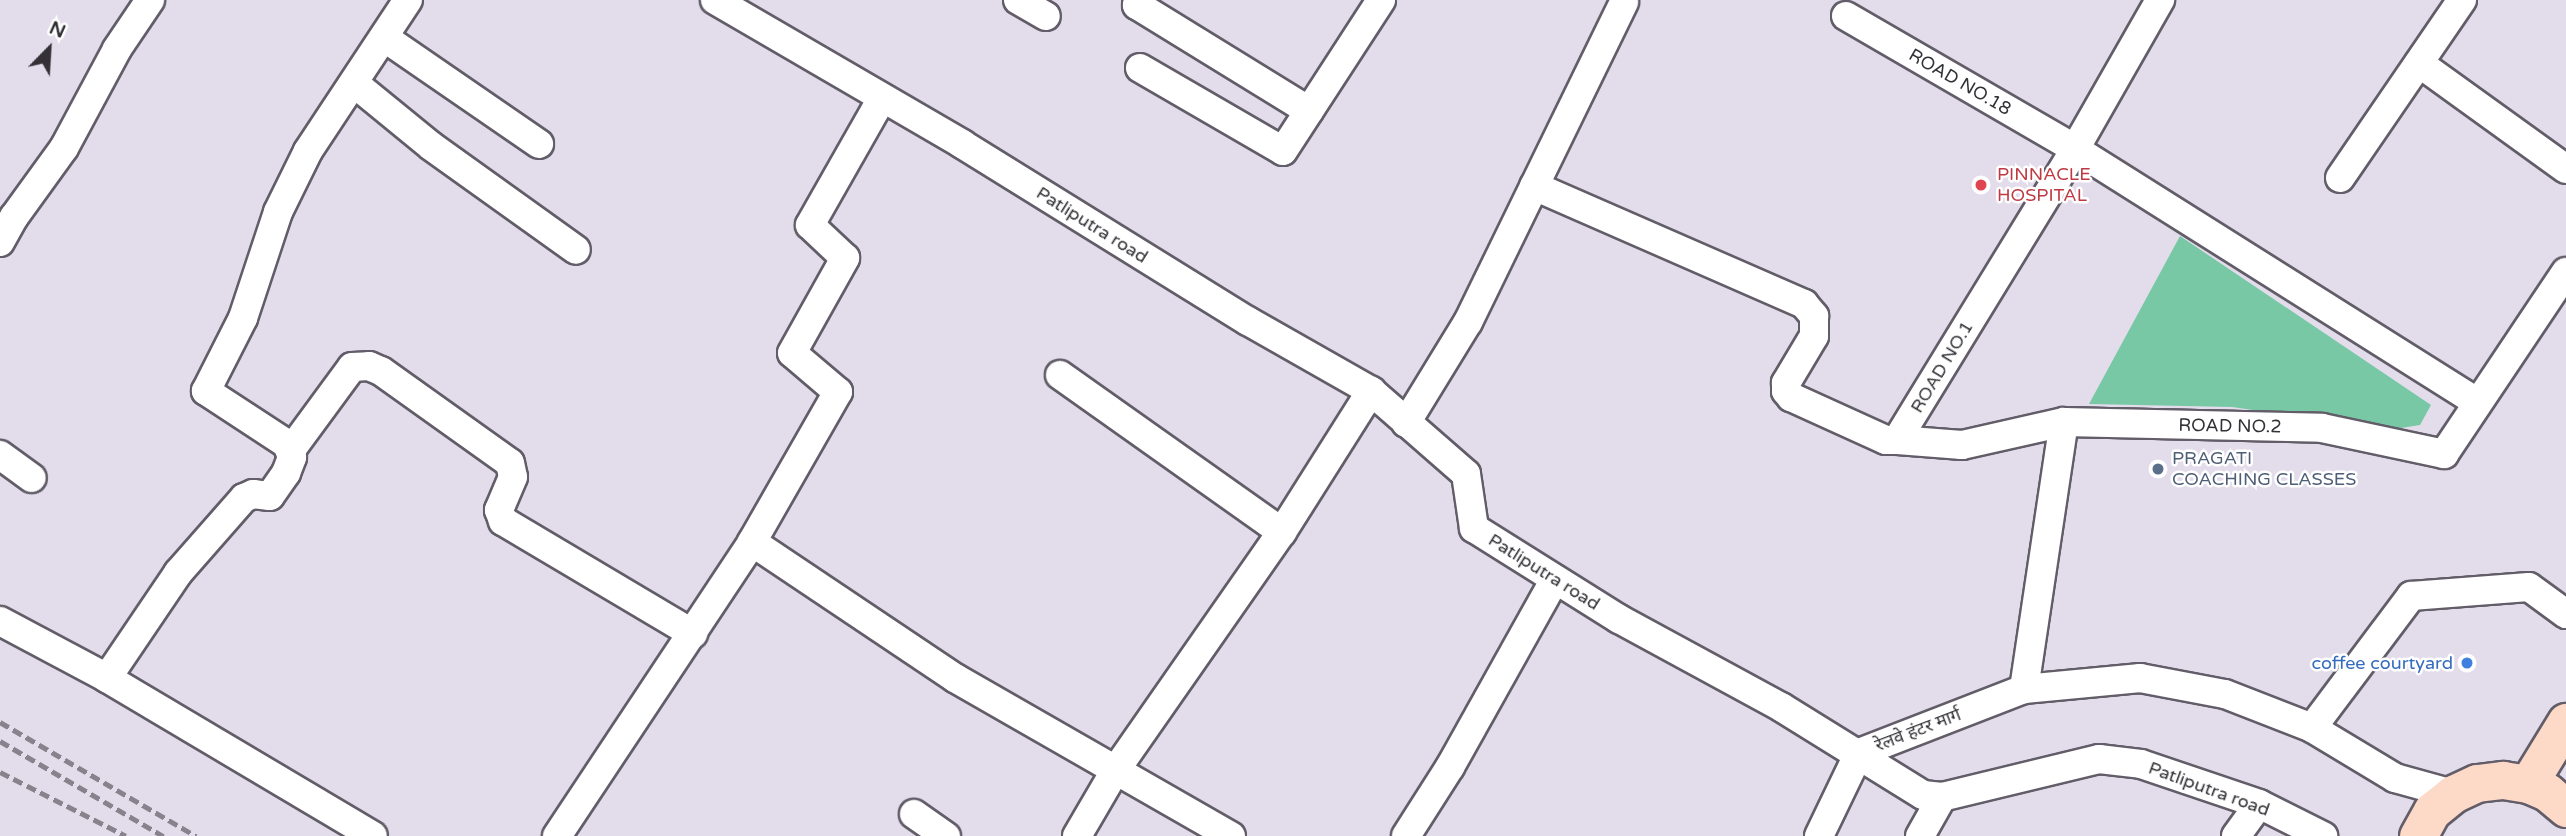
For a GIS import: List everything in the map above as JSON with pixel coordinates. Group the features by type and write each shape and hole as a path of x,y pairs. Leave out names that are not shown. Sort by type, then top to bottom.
{"main road":[{"path":"2529,784 2566,722"},
{"path":"2418,836 2432,811 2453,794 2477,783 2503,780 2529,784 2565,804"}],"street":[{"path":"0,242 14,217 64,148 117,49 150,0"},
{"path":"292,450 206,390 243,318 278,212 302,163 408,0"},
{"name":"Patliputra road","path":"715,0 882,97 1248,321 1371,391 1466,474 1474,528 1619,620 1782,707 1923,795 1942,797 2099,760 2141,764 2259,804 2312,834"},
{"path":"1018,0 1046,16"},
{"path":"1140,0 1137,5 1309,111"},
{"path":"1140,68 1283,151 1381,0"},
{"name":"ROAD NO.1","path":"2064,422 1962,445 1897,440 2075,149 2160,0"},
{"path":"2340,178 2462,0"},
{"path":"1406,423 1468,322 1624,1"},
{"name":"ROAD NO.18","path":"1846,16 2075,149"},
{"path":"385,38 540,144"},
{"path":"2419,63 2566,169"},
{"path":"354,83 431,146 576,250"},
{"path":"557,836 752,542 838,392 792,353 845,258 810,225 882,97"},
{"path":"2075,149 2478,402"},
{"path":"1534,186 1804,304 1814,316 1814,336 1786,383 1786,391 1791,397 1886,440 1897,440"},
{"name":"ROAD NO.2","path":"2064,422 2322,428 2444,454 2566,272"},
{"path":"107,678 178,573 244,498 253,494 270,496 273,493 285,473 292,450 352,367 369,366 381,371 510,464 513,477 499,510 503,521 693,634"},
{"path":"1060,375 1282,532"},
{"path":"1077,836 1115,771 1282,532 1371,391"},
{"path":"2024,689 2064,422"},
{"path":"0,454 32,478"},
{"path":"752,542 955,678 1231,836"},
{"path":"1406,836 1450,767 1555,579"},
{"path":"2453,794 2395,778 2312,728 2411,596 2529,587 2566,614"},
{"path":"0,621 107,678 373,836"},
{"name":"रेलवे हंटर मार्ग","path":"1819,836 1859,753 2024,689 2140,678 2225,694 2312,728"},
{"path":"1928,833 1942,797"},
{"path":"2236,836 2259,804"},
{"path":"914,814 946,836"}],"green space":[{"path":"2180,236 2431,405 2420,425 2388,430 2232,407 2089,404"}],"railway":[{"path":"0,722 196,836"},
{"path":"0,741 163,836"},
{"path":"0,772 126,836"}],"place":[{"name":"PINNACLE HOSPITAL","path":"1981,185"},
{"name":"PRAGATI COACHING CLASSES","path":"2158,469"},
{"name":"coffee courtyard","path":"2467,663"}]}
